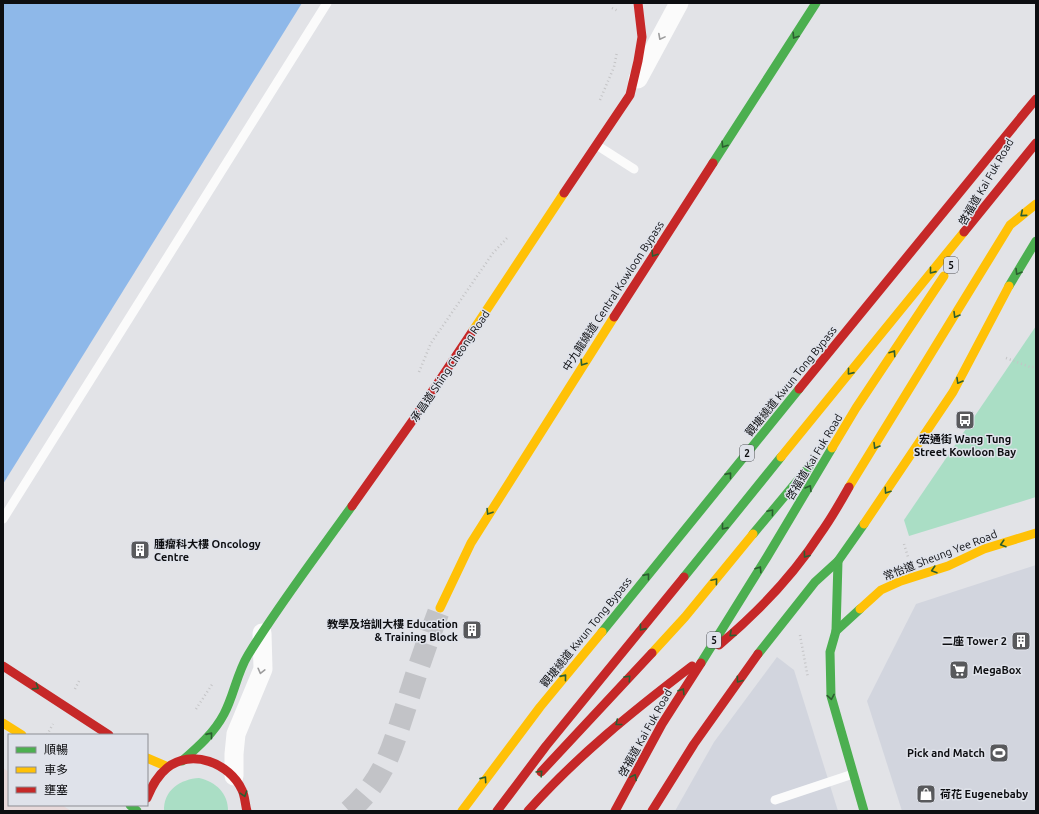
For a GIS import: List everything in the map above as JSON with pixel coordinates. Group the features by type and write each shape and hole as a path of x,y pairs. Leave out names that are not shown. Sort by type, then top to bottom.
{"main road":[{"name":"承昌道 Shing Cheong Road","path":"182,761 202,744 218,724 224,714 246,659 262,632 413,420 598,146 630,95 638,62 642,36 638,3"},
{"name":"中九龍繞道 Central Kowloon Bypass","path":"440,608 470,543 816,3"},
{"name":"觀塘繞道 Kwun Tong Bypass","path":"462,811 540,707 1036,99"},
{"path":"497,811 546,746 1036,143"},
{"name":"啓福道 Kai Fuk Road","path":"955,258 1019,148"},
{"path":"528,811 559,777 597,741 729,637 765,603 789,577 830,521 1010,225 1036,204"},
{"path":"652,811 694,744 780,626 815,582 838,561 953,392 974,355 1000,301 1036,241"},
{"name":"啓福道 Kai Fuk Road","path":"615,811 662,724 767,557 856,408 948,270"},
{"path":"502,811 532,781 684,617 856,408"},
{"name":"常怡道 Sheung Yee Road","path":"836,630 881,590 901,581 948,566 984,549 1036,533"},
{"path":"838,561 836,630 830,652 831,696 864,811"},
{"path":"3,666 107,734"},
{"path":"3,723 20,734"},
{"path":"148,758 168,767"},
{"name":"承昌道 Shing Cheong Road","path":"148,796 155,779 168,767 182,761 194,759 214,762 224,767 234,776 242,787 246,799 247,811"}],"street":[{"name":"承昌道 Shing Cheong Road","path":"630,95 679,3"},
{"path":"234,776 236,734 263,669 262,632"}],"lane":[{"path":"3,519 327,3"},
{"path":"598,146 634,169"},
{"path":"775,800 853,774"}],"path":[{"path":"612,8 621,13"},
{"path":"599,102 614,67 619,45"},
{"path":"416,378 431,343 493,253 513,232"},
{"path":"1006,358 1030,367 1036,367"},
{"path":"904,544 909,562"},
{"path":"196,709 217,676"}],"shaded area":[{"name":"MegaBox","path":"1036,565 1036,811 902,811 867,701 916,604"},
{"path":"777,657 794,670 838,811 675,811 714,742"},
{"path":"3,768 8,771 8,806 64,806 71,811 3,811"}],"green space":[{"path":"1036,326 1036,497 909,536 904,520"},
{"path":"199,778 211,782 220,789 226,799 228,811 164,811 164,804 174,787 180,783"}],"water":[{"path":"3,3 302,3 3,484"}],"tunnel":[{"path":"349,811 362,799 372,786 380,774 392,748 440,608"}],"traffic: fast":[{"path":"713,163 816,3"},
{"path":"1009,286 1036,241"},
{"path":"602,632 799,389"},
{"path":"701,663 767,557 832,448"},
{"path":"684,577 781,457"},
{"path":"753,534 809,467"},
{"path":"182,761 205,739 220,721 248,655 286,598 352,506"},
{"path":"758,654 815,582 838,561 864,524"},
{"path":"836,631 838,561"},
{"path":"860,609 836,631 830,652 831,696 864,811"},
{"path":"131,806 137,811"}],"traffic: slow":[{"path":"472,332 564,193"},
{"path":"849,487 1010,225 1036,204"},
{"path":"781,457 964,232"},
{"path":"832,448 856,408 944,276"},
{"path":"864,524 953,392 1009,286"},
{"path":"440,608 471,543 614,317"},
{"path":"860,609 881,590 901,581 948,566 984,549 1036,533"},
{"path":"652,653 685,617 753,534"},
{"path":"462,811 540,707 602,632"},
{"path":"3,723 20,734"},
{"path":"148,758 168,767"}],"traffic: jam":[{"path":"564,193 630,95 642,37 638,3"},
{"path":"799,389 1036,99"},
{"path":"964,232 1036,143"},
{"path":"614,317 713,163"},
{"path":"352,506 413,420 472,332"},
{"path":"719,645 761,607 798,565 824,528 849,487"},
{"path":"497,811 546,746 684,577"},
{"path":"541,772 652,653"},
{"path":"652,811 694,744 758,654"},
{"path":"615,811 662,724 701,663"},
{"path":"3,666 107,734"},
{"path":"528,811 566,771 606,735 692,666"},
{"path":"148,796 160,774 167,768 177,762 187,759 198,759 209,761 229,772 243,792 247,811"}],"place":[{"name":"宏通街 Wang Tung Street Kowloon Bay","path":"965,420"},
{"name":"腫瘤科大樓 Oncology Centre","path":"140,550"},
{"name":"教學及培訓大樓 Education & Training Block","path":"472,630"},
{"name":"二座 Tower 2","path":"1021,641"},
{"name":"MegaBox","path":"959,670"},
{"name":"Pick and Match","path":"999,753"},
{"name":"荷花 Eugenebaby","path":"926,794"}]}
